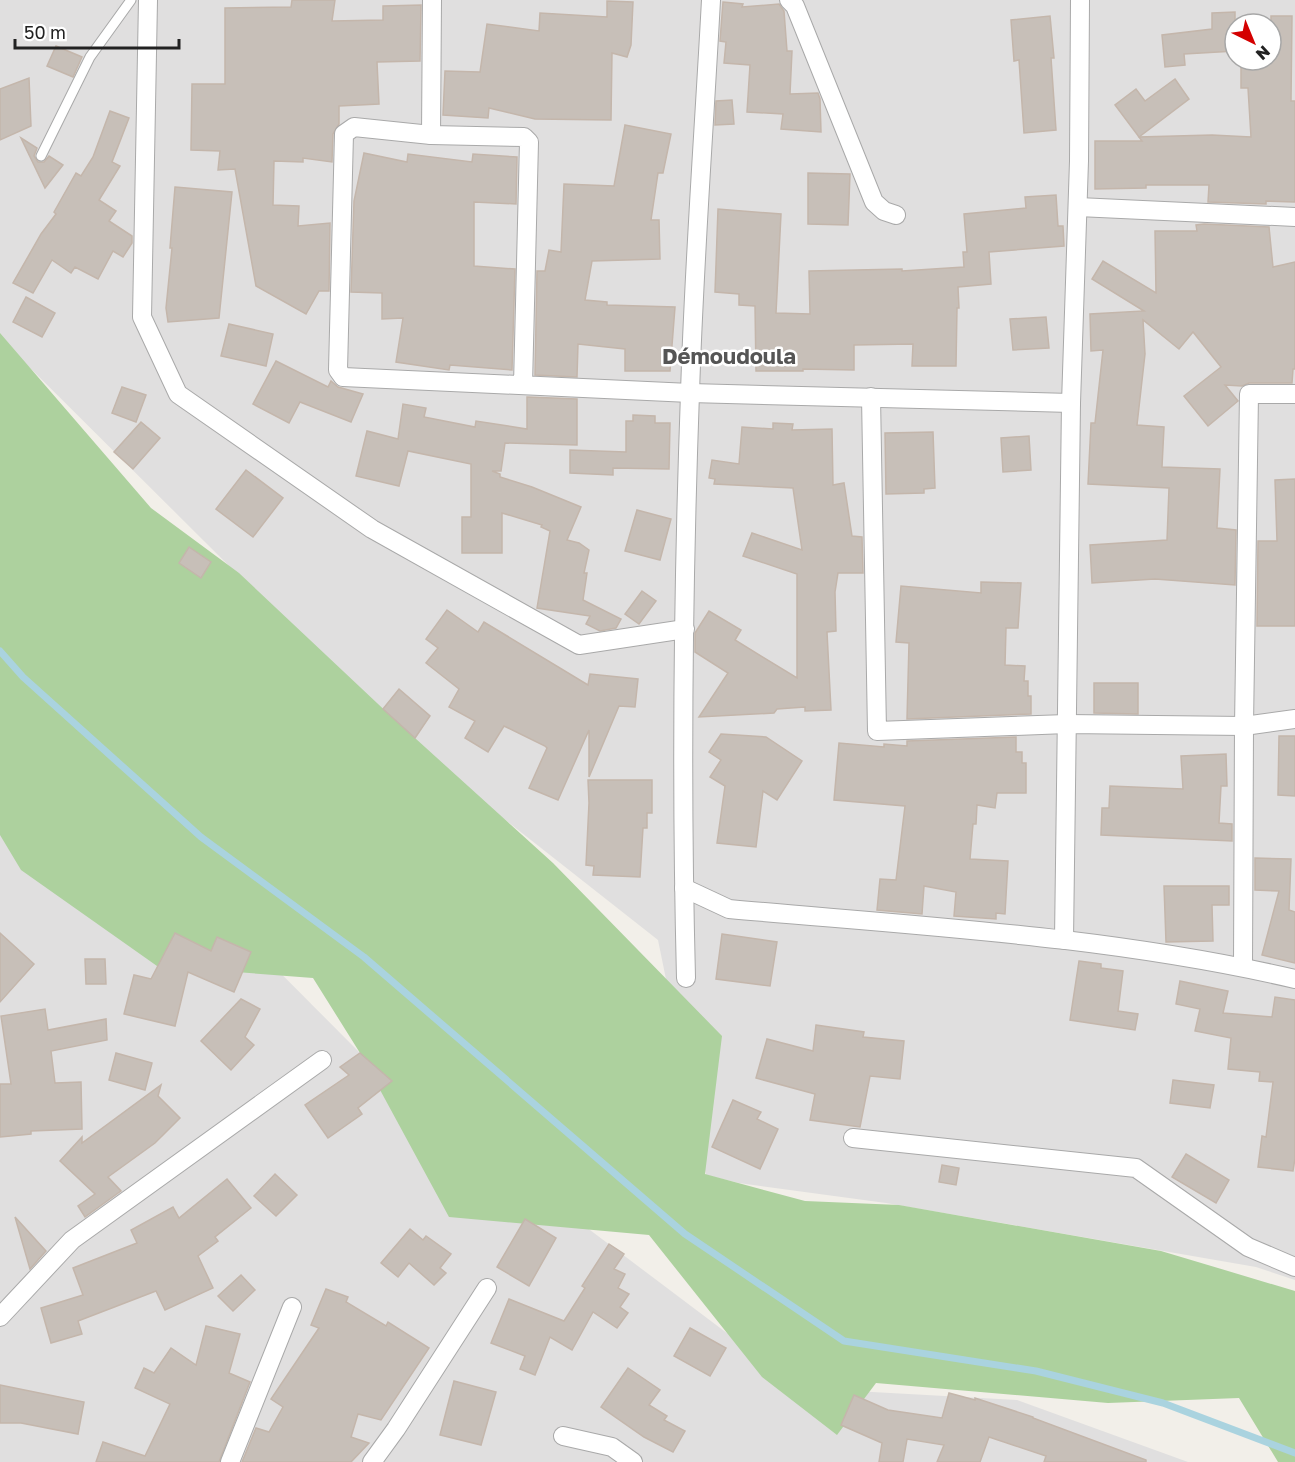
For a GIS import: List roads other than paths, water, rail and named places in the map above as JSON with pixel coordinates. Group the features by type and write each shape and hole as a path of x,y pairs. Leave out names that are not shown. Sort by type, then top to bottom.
{"street":[{"path":"148,0 142,317 178,394 372,529 579,645 685,629"},
{"path":"431,135 432,0"},
{"path":"686,978 685,629 690,393 711,0"},
{"path":"789,0 795,6 874,202 884,211 896,215"},
{"path":"1064,940 1071,403 1078,207 1080,0"},
{"path":"523,384 529,142 524,137 431,135 354,127 349,129 344,134 338,370 343,377 690,393 1071,403"},
{"path":"1078,207 1295,217"},
{"path":"1243,967 1248,394 1295,394"},
{"path":"871,397 877,731 1067,724 1244,726 1295,719"},
{"path":"684,888 729,909 1064,940 1243,967 1295,979"},
{"path":"0,1317 72,1240 322,1059"},
{"path":"853,1138 1136,1168 1248,1247 1295,1267"},
{"path":"372,1462 396,1429 487,1288"},
{"path":"230,1462 292,1307"},
{"path":"563,1436 612,1447 633,1462"}],"lane":[{"path":"41,156 90,57 131,0"}],"waterway":[{"path":"0,651 23,677 201,837 364,957 685,1234 844,1341 1036,1371 1163,1403 1295,1453"}],"district":[{"name":"Démoudoula","path":"729,356"}]}
